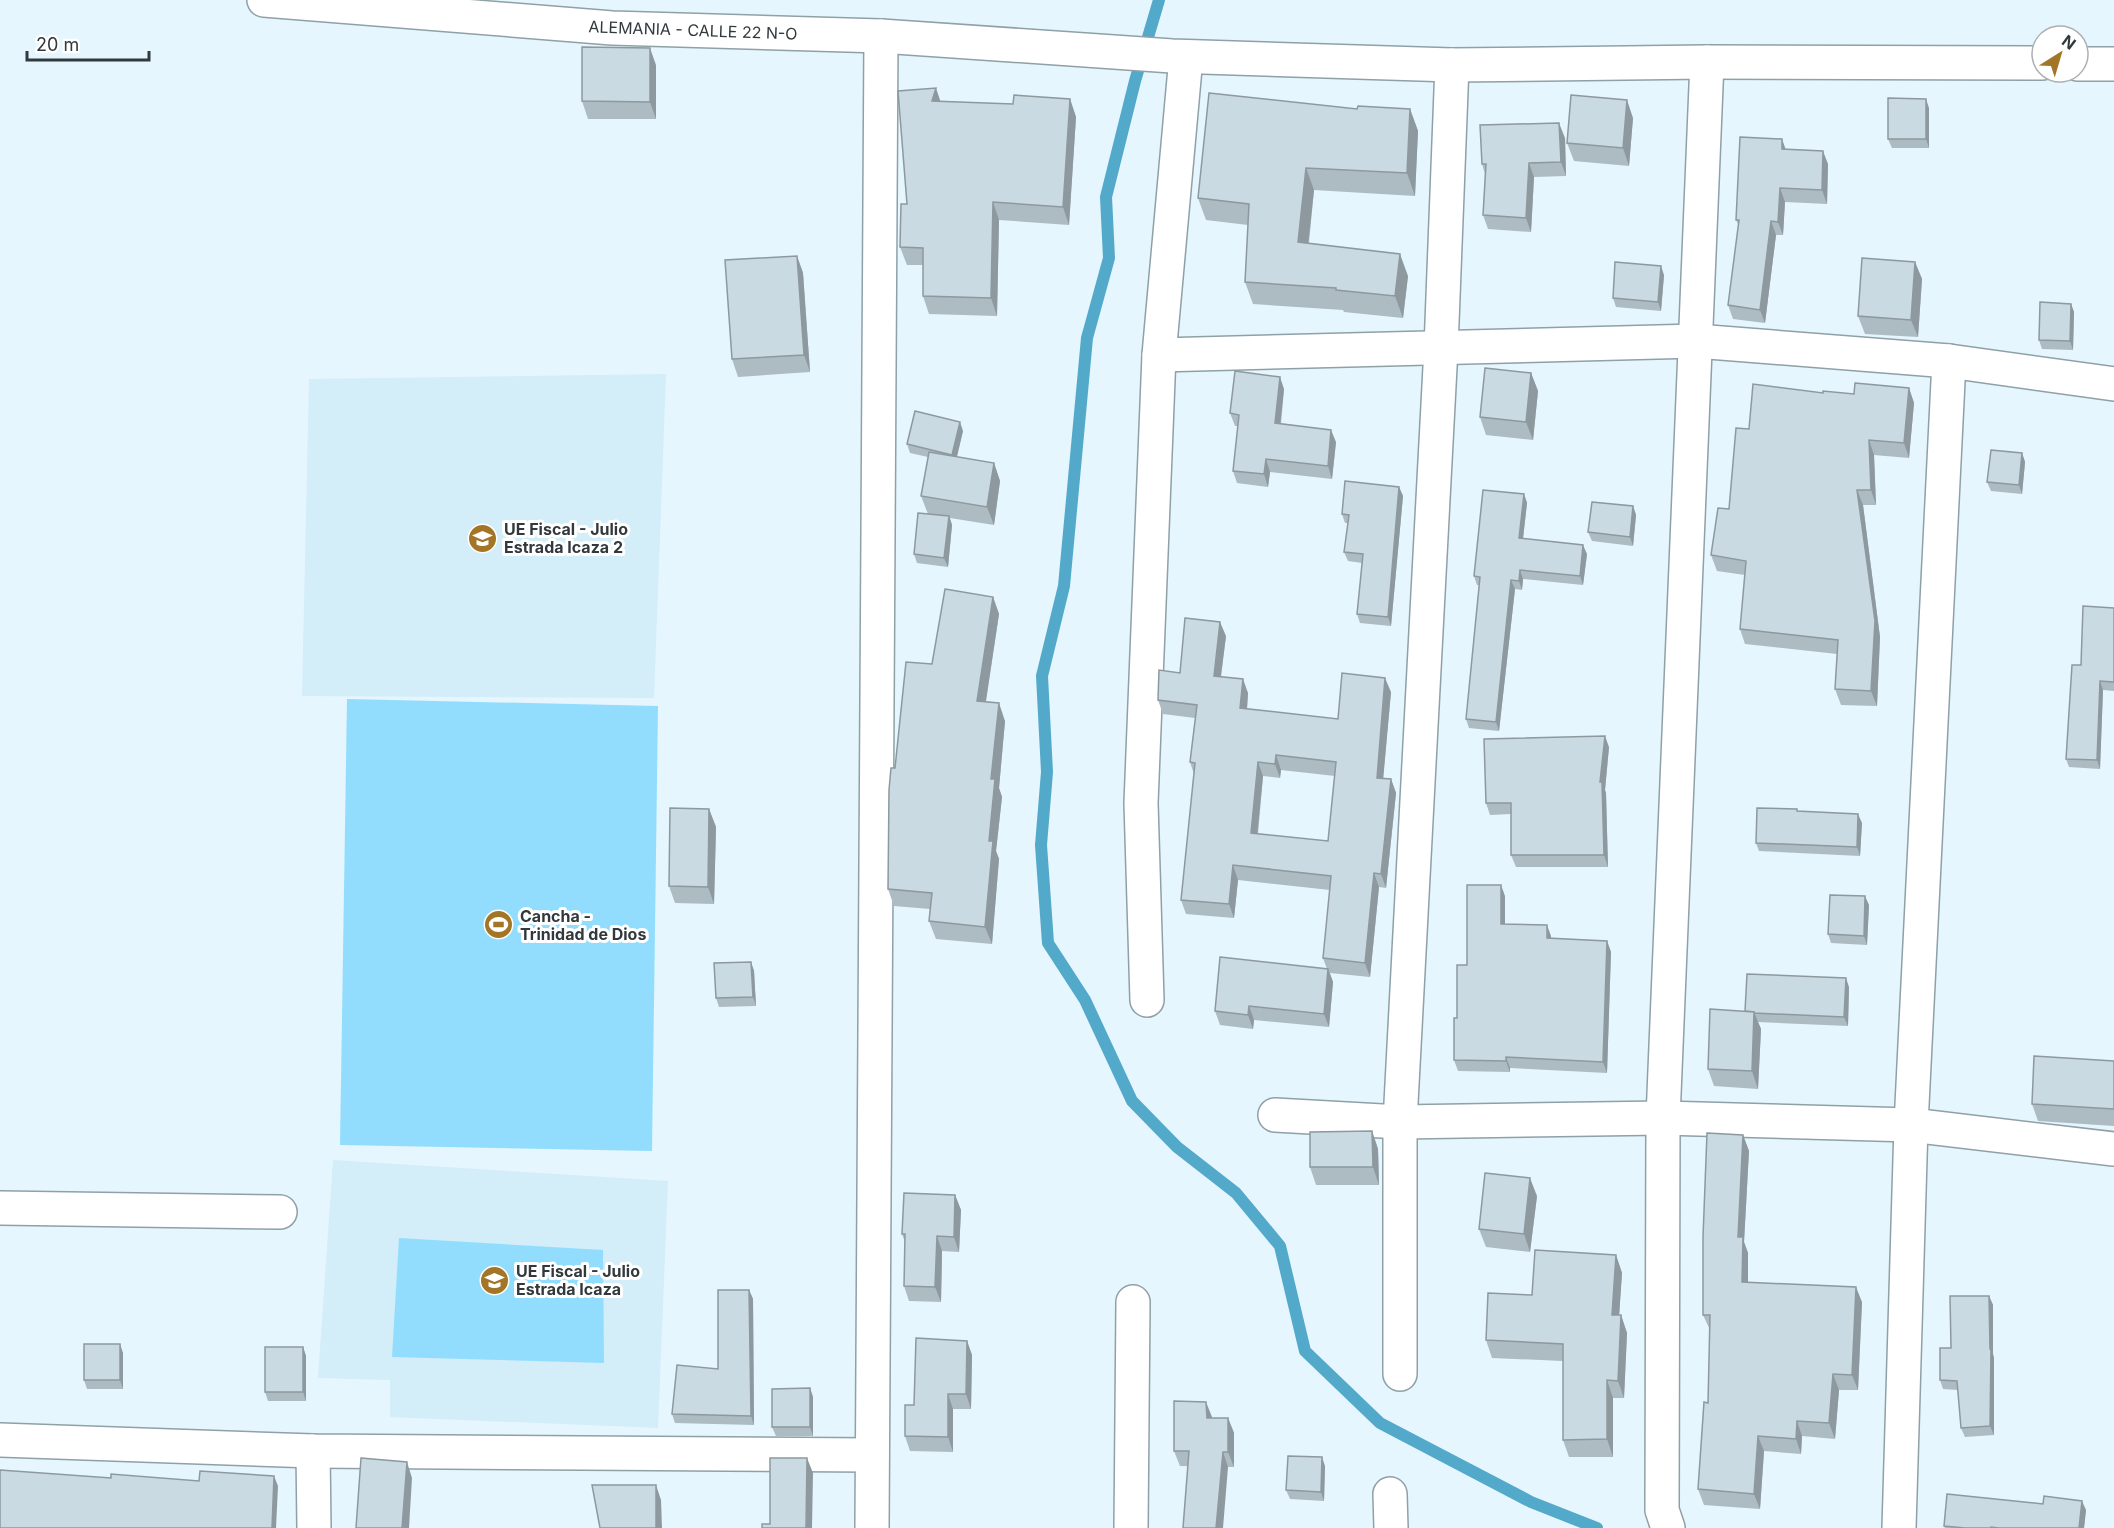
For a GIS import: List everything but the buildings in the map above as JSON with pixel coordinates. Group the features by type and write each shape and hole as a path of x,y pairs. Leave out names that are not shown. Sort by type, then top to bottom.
{"street":[{"name":"ALEMANIA - CALLE 22 N-O","path":"264,0 612,28 881,36 1179,56 1452,65 1707,62 2030,63"},
{"path":"872,1528 881,36"},
{"path":"1147,1000 1141,803 1159,355 1179,56"},
{"path":"1668,1528 1662,1510 1663,1118 1707,62"},
{"path":"2090,64 2114,64"},
{"path":"1400,1374 1400,1122 1441,348 1452,65"},
{"path":"1159,355 1696,341 1949,361 2114,384"},
{"path":"1899,1528 1911,1125 1949,361"},
{"path":"1275,1115 1400,1122 1663,1118 1911,1125 2114,1149"},
{"path":"0,1208 280,1212"},
{"path":"1131,1528 1133,1302"},
{"path":"0,1440 313,1451 872,1455"},
{"path":"313,1451 314,1528"},
{"path":"1390,1494 1391,1528"}],"shaded area":[{"name":"UE Fiscal - Julio Estrada Icaza 2","path":"666,374 654,698 302,696 309,379"},
{"name":"Cancha - Trinidad de Dios","path":"347,699 658,706 652,1151 340,1145"},
{"name":"UE Fiscal - Julio Estrada Icaza","path":"333,1160 668,1181 658,1428 390,1417 390,1380 318,1378"},
{"path":"399,1238 603,1250 604,1363 392,1357"}],"waterway":[{"path":"1159,0 1135,81 1106,197 1109,258 1087,338 1064,586 1042,676 1047,772 1041,845 1048,943 1085,1000 1132,1101 1177,1147 1236,1193 1280,1246 1305,1351 1380,1423 1531,1502 1597,1528"}],"place":[{"name":"UE Fiscal - Julio Estrada Icaza 2","path":"483,538"},
{"name":"Cancha - Trinidad de Dios","path":"499,925"},
{"name":"UE Fiscal - Julio Estrada Icaza","path":"495,1280"}]}
